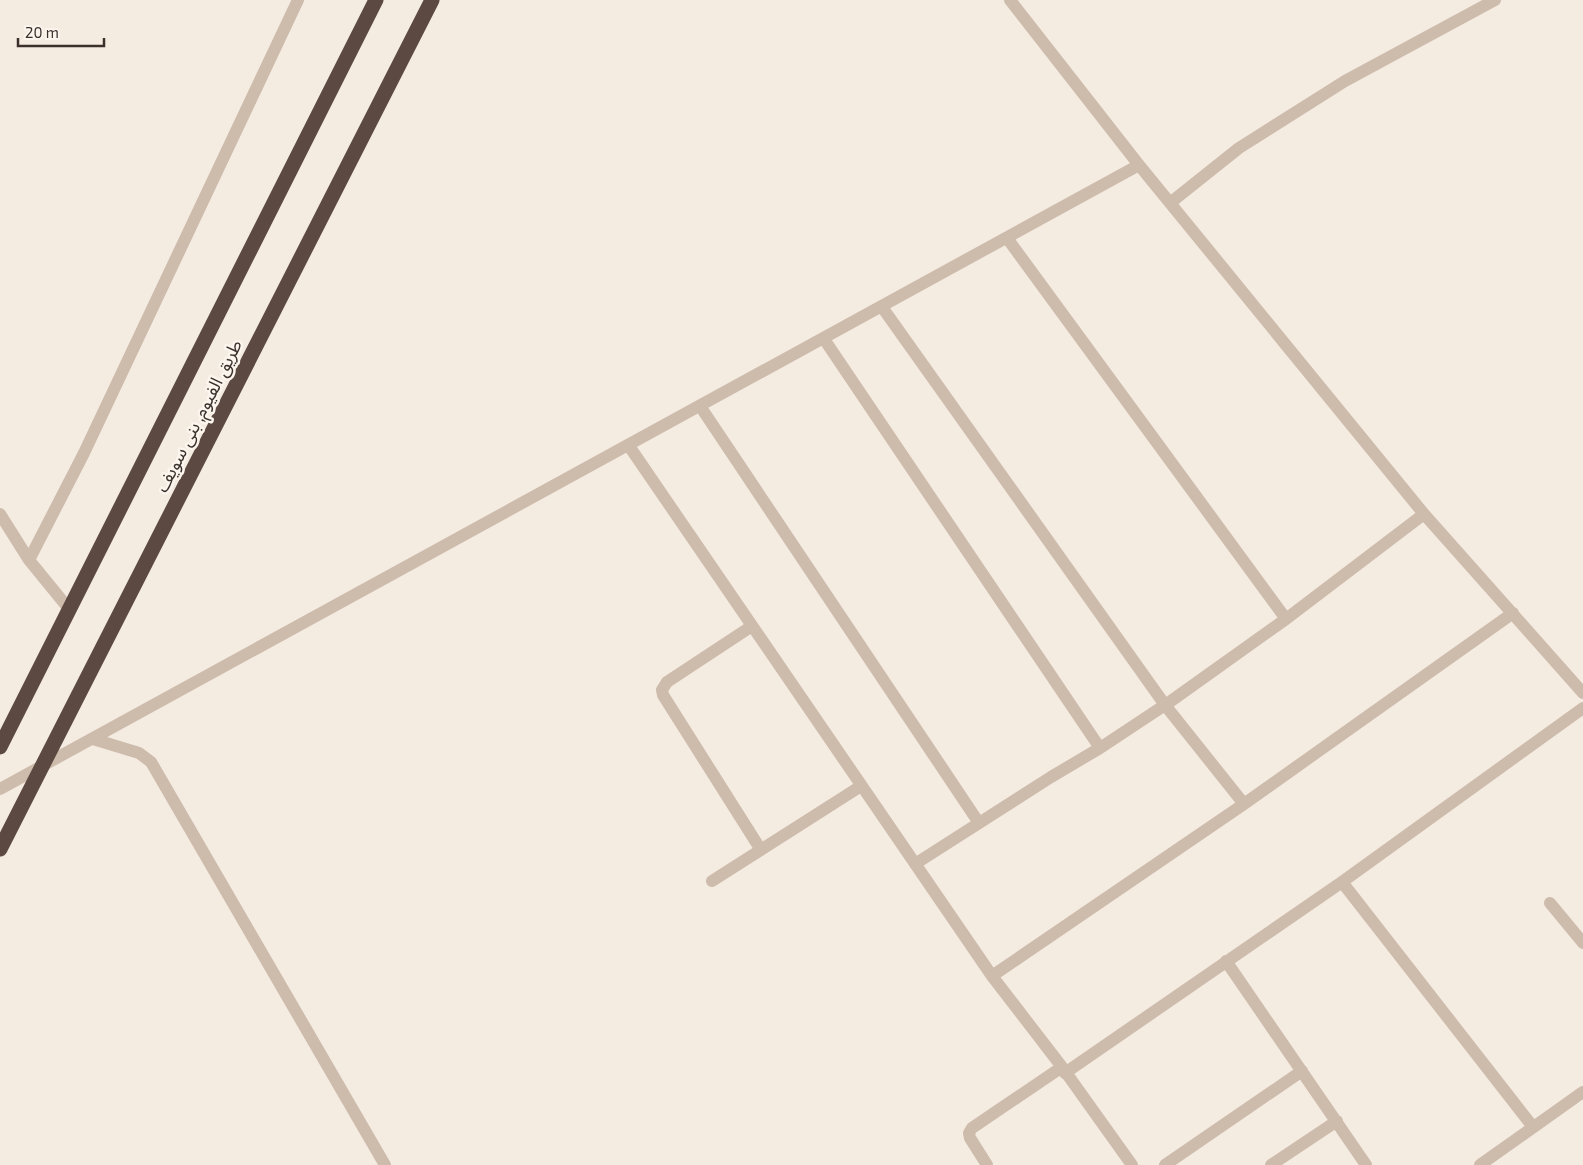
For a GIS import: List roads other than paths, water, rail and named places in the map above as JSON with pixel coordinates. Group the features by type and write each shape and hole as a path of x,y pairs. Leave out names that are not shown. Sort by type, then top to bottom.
{"highway":[{"name":"طريق الفيوم, بنى سويف","path":"0,747 376,0"},
{"name":"طريق الفيوم, بنى سويف","path":"2,846 432,0"}],"street":[{"path":"28,560 84,452 298,0"},
{"path":"1010,0 1170,204 1424,514 1583,693"},
{"path":"1170,204 1239,148 1345,80 1495,0"},
{"path":"0,790 1139,165"},
{"path":"1006,238 1286,619"},
{"path":"882,307 1165,705 1244,804"},
{"path":"824,339 1100,748"},
{"path":"700,406 979,823"},
{"path":"629,446 992,976 1132,1165"},
{"path":"0,514 28,560 69,609"},
{"path":"915,864 1165,705 1286,619 1424,514"},
{"path":"992,976 1244,804 1512,613"},
{"path":"752,626 666,682 662,690 663,695 761,850"},
{"path":"987,1165 970,1138 970,1131 977,1123 1063,1070 1226,961 1342,882 1582,712"},
{"path":"93,740 139,753 151,762 385,1165"},
{"path":"712,881 861,786"},
{"path":"1342,882 1533,1127"},
{"path":"1550,902 1583,943"},
{"path":"1226,961 1366,1165"},
{"path":"1165,1165 1302,1071"},
{"path":"1480,1165 1583,1092"},
{"path":"1271,1165 1336,1121"}]}
